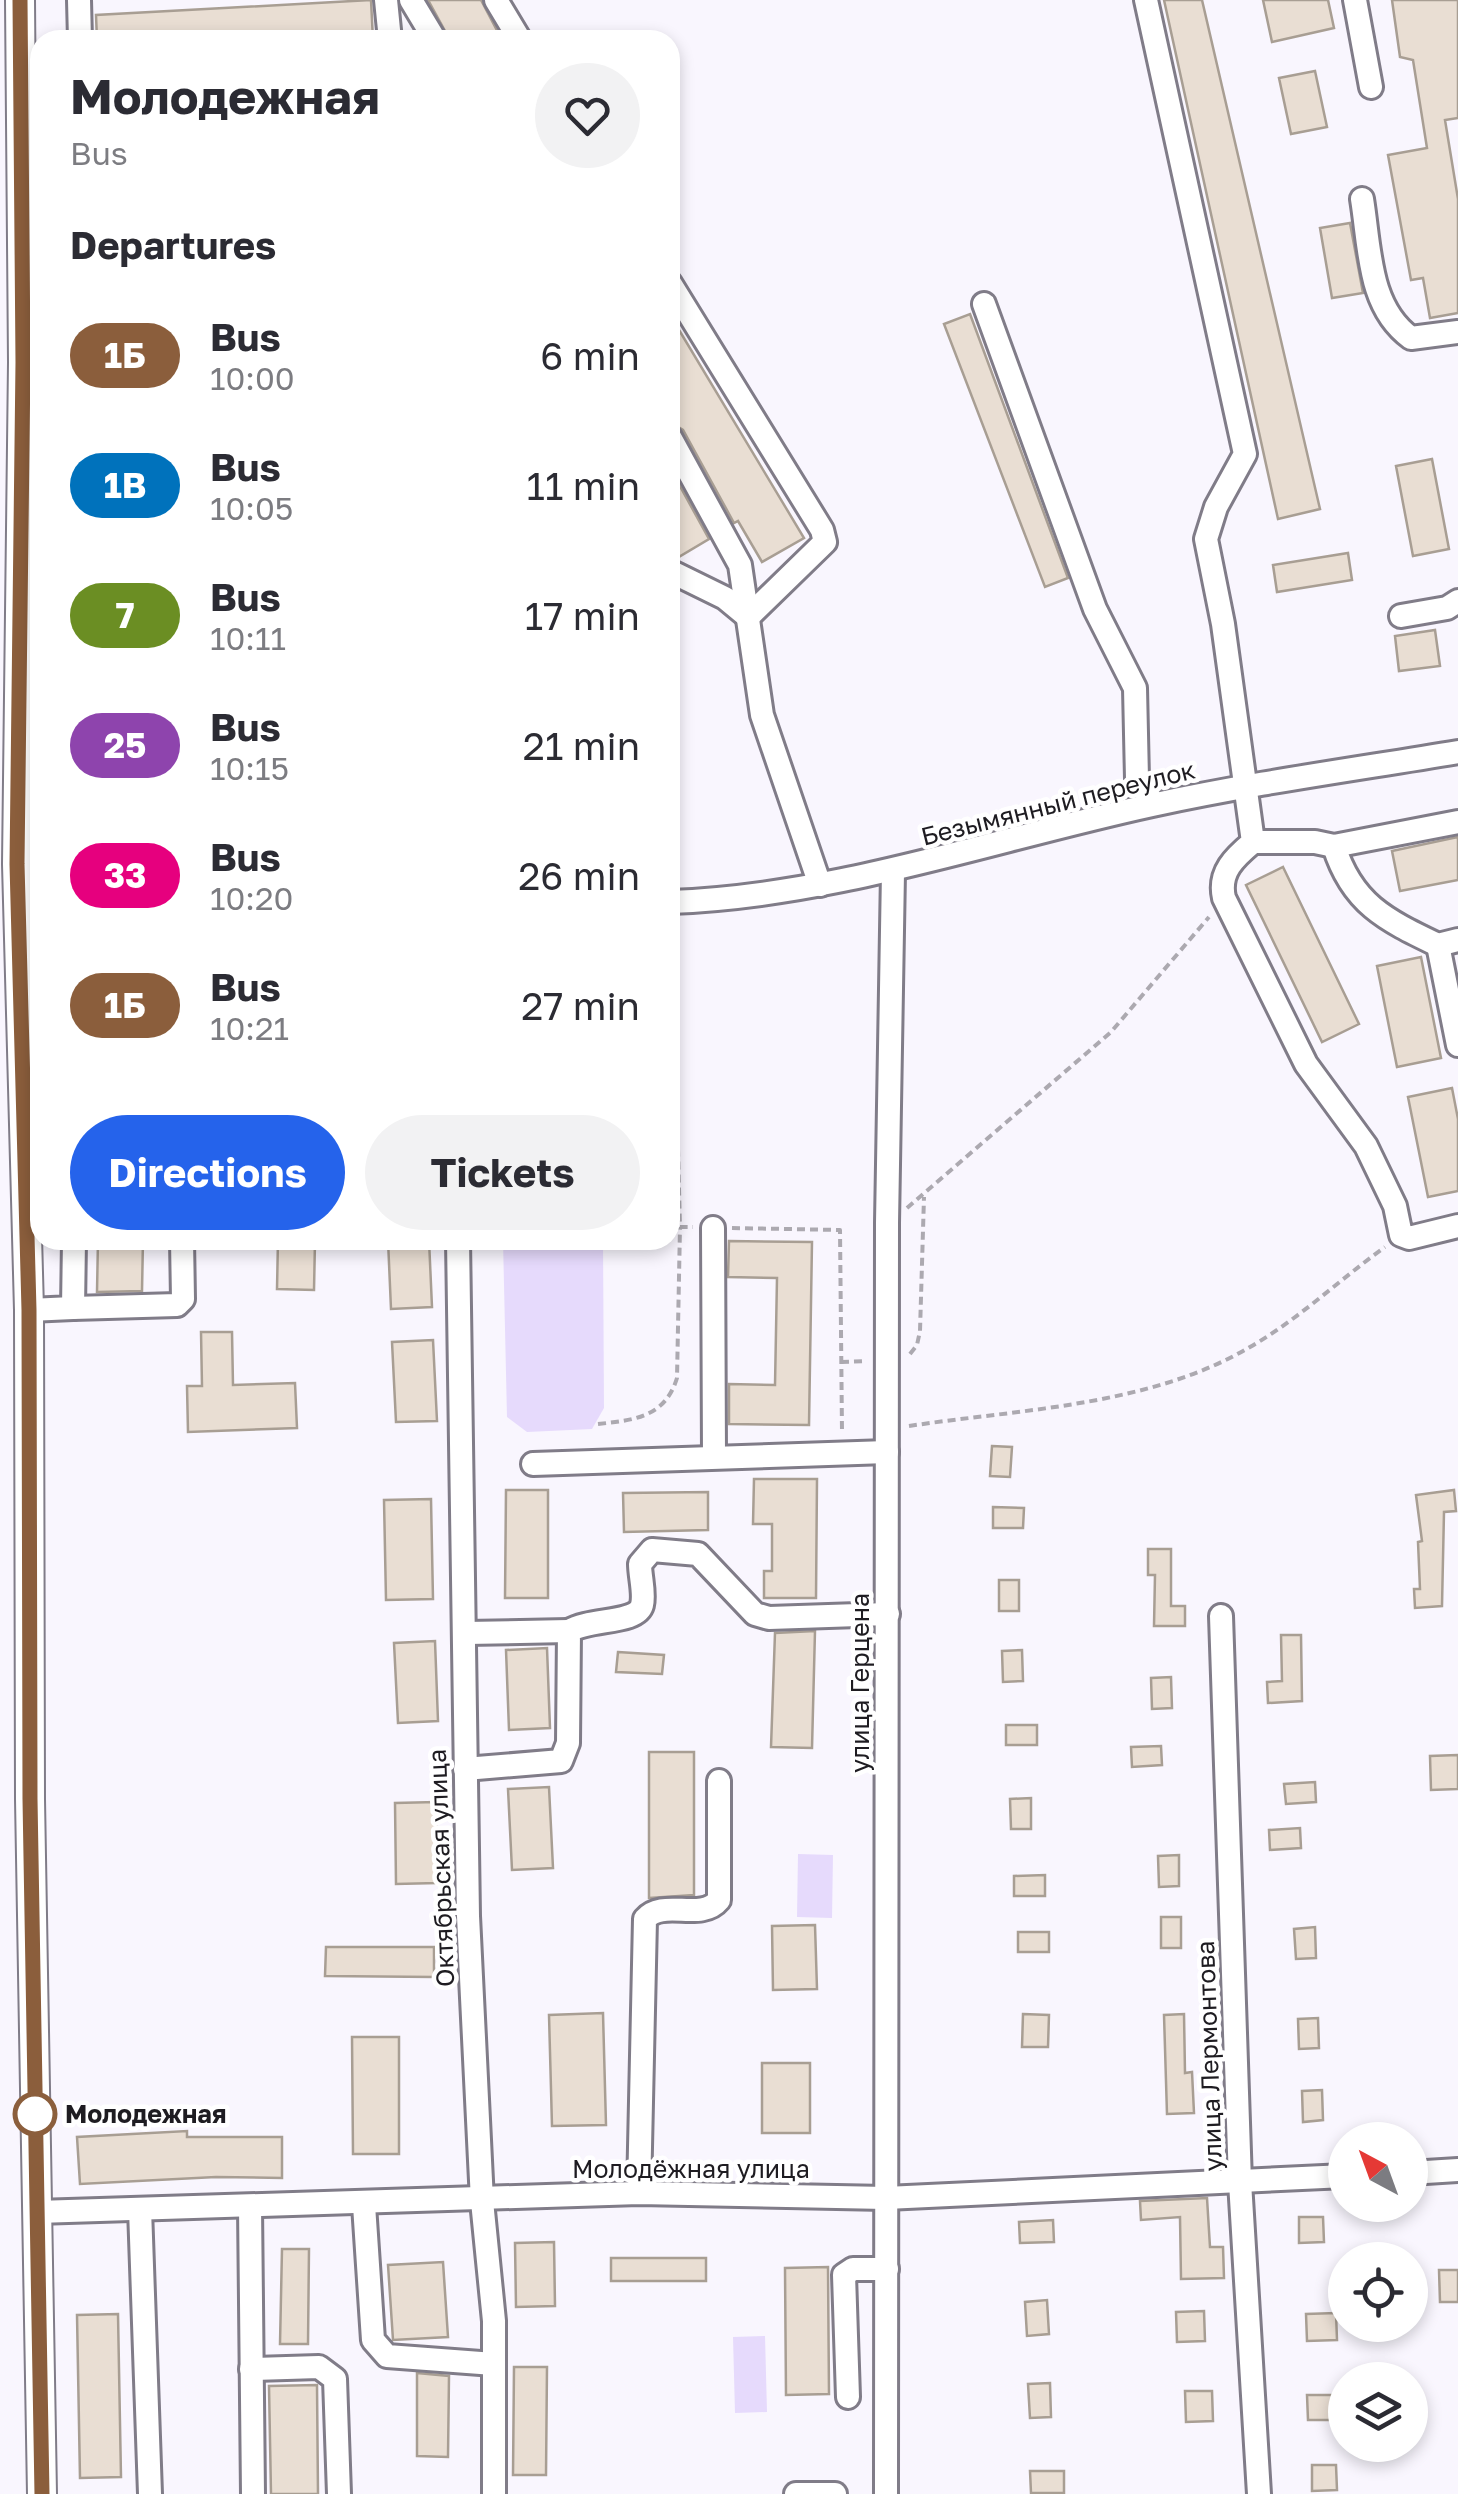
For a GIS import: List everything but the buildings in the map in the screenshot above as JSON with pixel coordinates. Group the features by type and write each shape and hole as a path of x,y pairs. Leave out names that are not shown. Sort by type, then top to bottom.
{"main road":[{"path":"20,0 30,298"},
{"path":"30,731 30,972"},
{"path":"30,1233 36,2212 42,2494"}],"street":[{"path":"79,0 80,30"},
{"path":"386,0 389,30"},
{"path":"411,0 429,30"},
{"path":"496,0 514,30"},
{"path":"1146,0 1246,454 1216,507 1206,540 1223,624 1253,842"},
{"path":"1356,0 1371,87"},
{"path":"1362,199 1378,292 1387,317 1411,338 1458,332"},
{"path":"680,299 822,530 825,542 814,557 748,617"},
{"path":"984,304 1095,609 1135,688 1137,779 1154,804"},
{"path":"680,455 740,565 772,752 820,886"},
{"path":"680,577 725,598 748,617"},
{"path":"1401,616 1447,608 1458,600"},
{"name":"Безымянный переулок","path":"680,901 820,886 893,872 1154,804 1458,752"},
{"path":"1458,822 1334,846 1314,842 1253,842 1228,865 1224,898 1306,1064 1366,1146 1394,1206 1401,1235 1409,1238 1458,1226"},
{"path":"1334,846 1354,893 1374,910 1448,942 1457,1036"},
{"name":"улица Герцена","path":"886,2494 890,1428 887,1223 893,872"},
{"path":"714,1228 714,1455"},
{"path":"73,1308 74,1250"},
{"path":"29,1310 177,1305 182,1299 182,1250"},
{"name":"Октябрьская улица","path":"458,1250 465,1769 482,2201 494,2364 494,2494"},
{"path":"534,1464 887,1452"},
{"path":"466,1633 569,1632 583,1623 630,1619 642,1604 640,1564 652,1550 698,1554 755,1614 769,1618 888,1614"},
{"name":"улица Лермонтова","path":"1221,1616 1240,2182 1259,2494"},
{"path":"465,1769 556,1762 564,1756 569,1632"},
{"path":"639,2193 645,1919 659,1911 706,1910 720,1900 719,1781"},
{"path":"1428,2172 1458,2170"},
{"name":"Молодёжная улица","path":"36,2212 482,2201 639,2193 886,2198 1328,2177"},
{"path":"364,2204 374,2340 379,2349 396,2358 494,2364"},
{"path":"250,2206 254,2494"},
{"path":"140,2209 150,2494"},
{"path":"848,2397 844,2275 853,2269 887,2269"},
{"path":"251,2369 319,2367 335,2379 339,2494"},
{"path":"796,2494 835,2494"}],"path":[{"path":"887,1223 1112,1032 1224,898"},
{"path":"888,1360 913,1353 918,1345 924,1195"},
{"path":"680,1227 840,1230 842,1452"},
{"path":"890,1428 1123,1394 1173,1381 1246,1350 1293,1321 1401,1235"},
{"path":"598,1424 656,1412 670,1399 677,1378 680,1250"}],"shaded area":[{"path":"503,1250 603,1250 604,1408 592,1429 527,1432 507,1417"},
{"path":"798,1854 833,1855 832,1918 797,1917"},
{"path":"765,2336 767,2412 735,2413 733,2337"}],"bus line":[{"name":"1Б","path":"20,0 23,362 17,864 29,1310 30,1799 42,2494"}],"place":[{"name":"Молодежная","path":"35,2114"}]}
